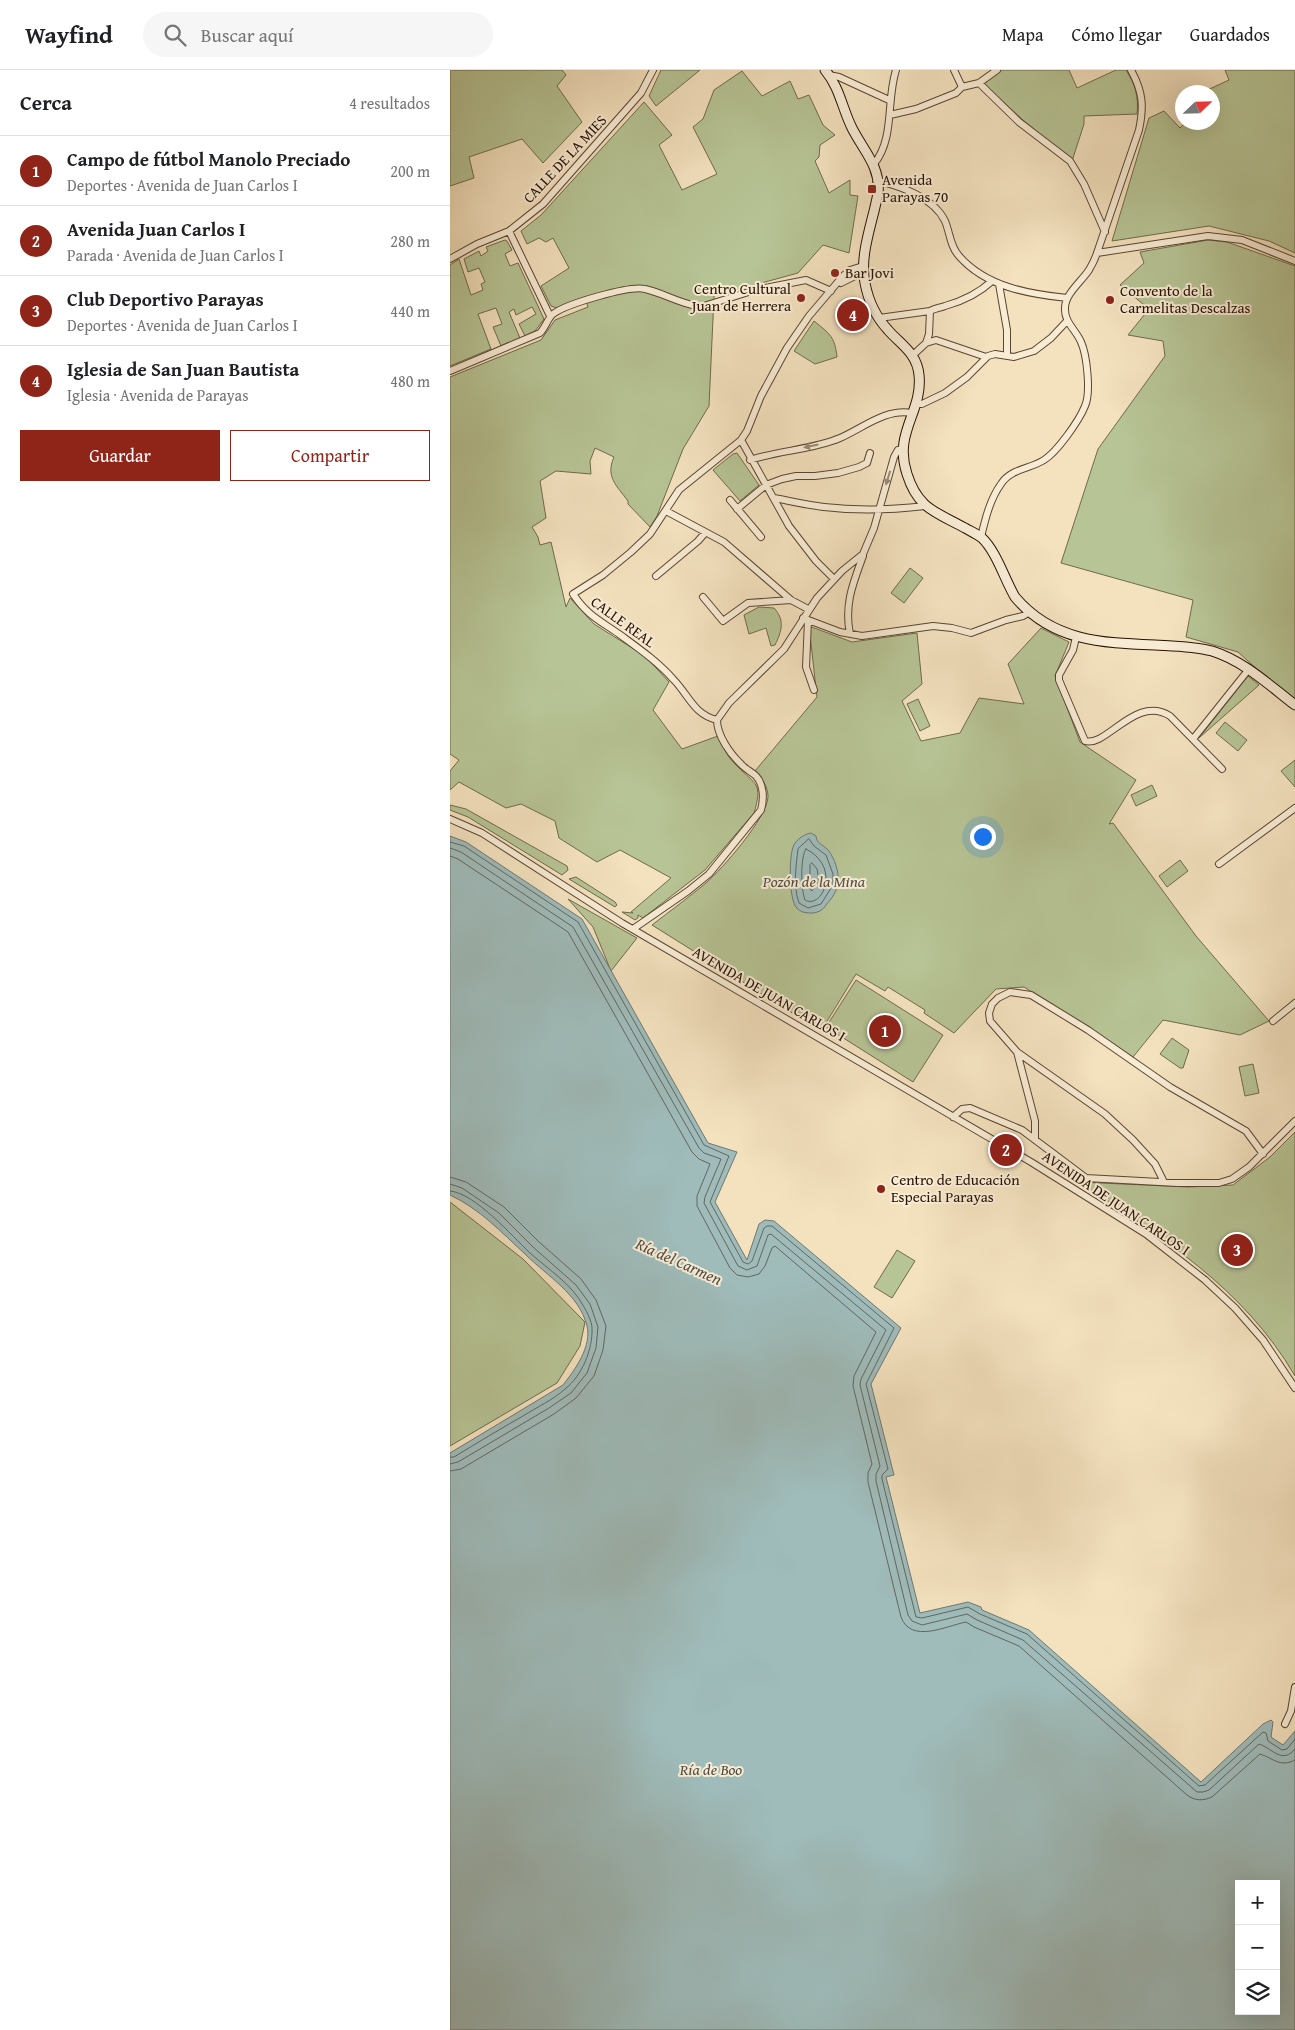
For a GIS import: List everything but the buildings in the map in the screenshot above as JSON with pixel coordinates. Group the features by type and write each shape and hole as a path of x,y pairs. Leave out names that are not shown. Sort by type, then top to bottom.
{"street":[{"name":"CALLE DE LA MIES","path":"450,259 477,244 509,231 543,204 641,93 653,70"},
{"path":"874,164 882,151 890,115 889,100 896,70"},
{"path":"954,70 962,87"},
{"path":"890,115 927,105 956,93 962,87 979,82 997,70"},
{"path":"981,537 993,498 1001,483 1017,472 1045,460 1051,455 1068,433 1086,404 1088,386 1084,350 1078,335 1067,321 1064,309 1067,298 1088,271 1097,253 1123,180 1142,115 1140,89 1131,70"},
{"path":"827,72 889,100"},
{"path":"827,72 839,91 852,128 874,164 878,180 878,192 863,268 870,301 888,330 913,355 918,368 920,378 914,408 902,449 906,473 912,489 925,506 981,537 1015,597 1045,624 1076,637 1105,642 1195,647 1224,655 1249,669 1295,705"},
{"path":"979,82 1019,122 1070,161 1084,184 1105,232"},
{"path":"878,180 900,187 931,204 944,219 950,241 959,256 978,273 999,284 1031,293 1067,298"},
{"path":"509,231 550,316"},
{"path":"1097,253 1208,236 1242,240 1295,260"},
{"name":"CALLE REAL","path":"837,285 852,278 863,268"},
{"name":"CALLE REAL","path":"717,720 700,713 675,680 651,658 617,632 597,621 581,607 573,594 603,575 631,552 650,534 679,490 741,440 747,431 761,396 787,348 809,316 850,270 863,268"},
{"path":"852,278 857,279 866,286"},
{"path":"450,370 540,333 547,326 550,316 558,311 584,301 632,288 644,288 697,306 704,306 755,290 806,280 831,291"},
{"path":"879,318 930,311 965,300 982,290 992,281"},
{"path":"999,284 1007,330 1007,356"},
{"path":"926,343 930,334 930,311"},
{"path":"913,355 931,340 941,341 986,356 994,354 1020,356 1034,351 1051,338 1067,321"},
{"path":"750,460 767,454 829,442 897,412 914,408 946,393 967,377 986,356"},
{"path":"741,440 750,460 789,526 805,548 834,579"},
{"path":"850,634 847,611 856,576 879,510 894,457 898,450 902,449"},
{"path":"737,509 766,485 790,477 824,476 847,471 867,463 870,453"},
{"path":"774,498 822,507 845,509 879,510 925,506"},
{"path":"730,500 761,537"},
{"path":"666,511 724,542 791,600 808,609"},
{"path":"656,576 698,542 705,533"},
{"path":"814,690 806,668 806,619 808,609 834,579 863,554"},
{"path":"703,597 723,621 748,603 791,600"},
{"path":"806,619 850,634 862,636 933,626 971,633 1030,612"},
{"path":"633,929 709,874 761,810 763,802 760,782 756,775 749,772 736,758 720,733 717,720 729,703 784,649 806,619"},
{"path":"1076,637 1074,650 1059,675 1059,680 1085,741 1094,741 1128,719 1151,711 1161,712 1170,716 1222,769"},
{"path":"1193,738 1249,669"},
{"path":"1220,864 1295,808"},
{"name":"AVENIDA DE JUAN CARLOS I","path":"450,819 482,833 633,929 1031,1162 1146,1234 1205,1280 1235,1308 1263,1340 1295,1388"},
{"path":"1164,1182 1155,1164 1105,1114 1017,1052 989,1018 990,1009 995,1001 1010,992 1031,995 1088,1030 1170,1087 1246,1131 1262,1154"},
{"path":"1273,1021 1295,1003"},
{"path":"1017,1052 1035,1121 1035,1139"},
{"path":"953,1117 962,1109 970,1108 1022,1130 1086,1178 1204,1184 1226,1181 1244,1172 1295,1121"},
{"path":"1285,1724 1291,1711 1295,1687"}],"green space":[{"path":"450,70 562,70 566,75 557,86 582,122 543,163 522,139 469,157 474,178 450,186"},
{"path":"661,70 700,70 656,106 649,96"},
{"path":"1000,70 1069,70 1077,88 1116,70 1126,70 1136,91 1137,114 1084,116 1084,124 1072,161 984,84"},
{"path":"1225,70 1295,70 1295,253 1269,241 1209,226 1112,241 1149,118 1164,111 1175,123 1175,130 1220,130 1220,85 1218,85 1229,80"},
{"path":"742,71 762,96 790,81 798,99 809,95 823,125 835,135 820,145 819,157 815,161 829,193 850,180 850,195 858,196 849,253 823,245 798,273 714,296 709,406 683,449 657,516 650,527 628,504 628,501 613,481 611,470 614,457 595,448 590,461 591,474 556,471 540,481 546,518 532,527 540,545 551,542 566,607 570,598 594,624 645,656 669,682 653,710 682,749 718,736 731,759 753,781 758,790 754,813 705,870 643,918 638,915 638,918 635,920 622,912 633,913 631,912 671,878 620,850 597,862 559,838 555,821 521,804 506,808 459,782 450,790 450,771 459,760 450,754 450,377 541,340 555,320 588,307 585,298 557,308 551,306 541,286 569,268 553,238 546,242 539,238 527,244 521,231 541,215 644,102 672,135 659,145 682,190 717,174 693,127 703,119 714,90"},
{"path":"505,240 512,250 505,254 510,266 518,263 544,319 535,331 525,336 519,324 536,314 532,307 516,315 514,309 509,312 520,338 501,346 493,327 502,324 496,308 478,314 491,349 450,366 450,265 459,259 471,295 483,290 481,284 485,282 479,268 468,272 464,259 479,251 481,256 488,251 486,247"},
{"path":"1208,240 1227,242 1295,266 1295,703 1238,652 1186,637 1193,600 1061,563 1098,449 1165,356 1163,341 1128,335 1149,309 1120,285 1144,263 1140,252"},
{"path":"814,321 831,336 837,357 815,364 794,351"},
{"path":"737,453 759,485 740,501 713,470"},
{"path":"910,568 923,578 904,603 891,593"},
{"path":"759,607 774,608 780,617 781,630 775,645 771,646 766,628 749,634 744,615"},
{"path":"809,626 852,642 917,633 922,684 902,701 921,741 960,733 979,698 1024,704 1008,664 1041,628 1069,642 1055,676 1080,742 1136,780 1109,824 1113,823 1196,936 1269,1021 1240,1035 1163,1020 1133,1057 1024,987 996,989 954,1033 924,1013 925,1010 888,987 885,991 856,974 821,1031 652,925 713,876 743,843 766,806 767,789 755,771 817,697"},
{"path":"1248,676 1259,685 1199,738"},
{"path":"918,699 930,726 920,731 907,704"},
{"path":"1225,722 1247,740 1238,751 1216,733"},
{"path":"1295,760 1295,787 1281,771"},
{"path":"1152,785 1157,796 1136,806 1131,795"},
{"path":"450,805 466,809 567,866 568,870 562,875 468,817 450,810"},
{"path":"1180,860 1188,871 1167,887 1159,876"},
{"path":"576,877 617,905 615,907 569,879"},
{"path":"568,899 637,938 611,971 593,927"},
{"path":"856,980 943,1035 913,1082 826,1027"},
{"path":"1172,1038 1189,1050 1183,1068 1180,1068 1160,1054"},
{"path":"1253,1064 1259,1093 1245,1096 1239,1067"},
{"path":"1295,1132 1295,1376 1274,1344 1226,1290 1170,1245 1079,1182 1188,1187 1233,1185 1270,1157"},
{"path":"450,1202 523,1259 585,1322 580,1346 557,1383 450,1446"},
{"path":"897,1250 915,1261 892,1298 874,1287"}],"water":[{"name":"Pozón de la Mina","path":"811,833 816,836 819,842 831,854 837,868 838,878 836,891 822,909 813,913 806,913 796,907 792,895 791,856 798,839"},
{"name":"Ría de Boo","path":"450,836 466,842 582,919 708,1143 737,1152 715,1202 747,1260 759,1224 765,1220 774,1221 901,1328 871,1384 894,1475 886,1477 920,1613 968,1602 1029,1630 1201,1782 1263,1724 1271,1720 1273,1722 1271,1737 1283,1745 1295,1731 1295,2030 450,2030 450,1453 563,1385 573,1372 585,1350 588,1334 583,1315 570,1295 490,1222 450,1195"}],"place":[{"name":"Avenida Parayas 70","path":"872,189"},
{"name":"Bar Jovi","path":"835,273"},
{"name":"Centro Cultural Juan de Herrera","path":"801,298"},
{"name":"Convento de la Carmelitas Descalzas","path":"1110,300"},
{"name":"Iglesia de San Juan Bautista","path":"853,315"},
{"name":"Campo de fútbol Manolo Preciado","path":"885,1031"},
{"name":"Avenida Juan Carlos I","path":"1006,1150"},
{"name":"Centro de Educación Especial Parayas","path":"881,1189"},
{"name":"Club Deportivo Parayas","path":"1237,1250"}],"water label":[{"name":"Ría del Carmen","path":"679,1261"}]}
